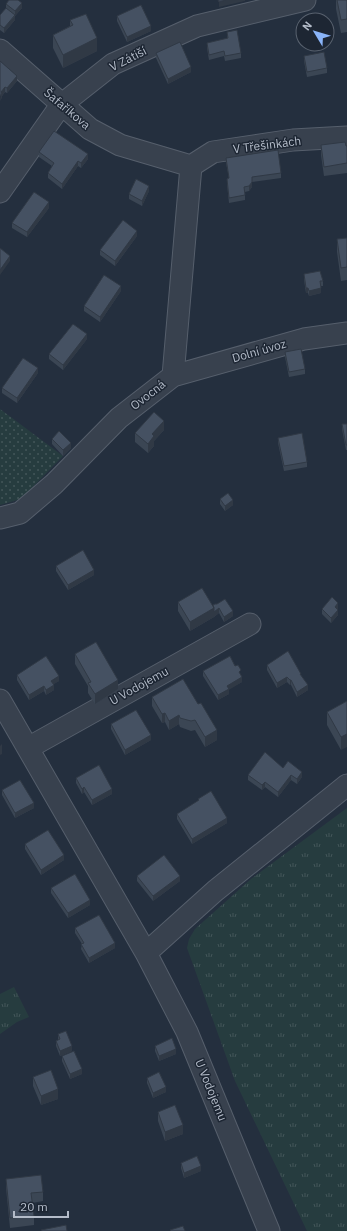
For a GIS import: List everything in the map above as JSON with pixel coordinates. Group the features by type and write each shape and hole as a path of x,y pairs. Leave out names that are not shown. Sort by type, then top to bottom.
{"street":[{"name":"V Zátiší","path":"0,192 61,105 113,64 197,26 305,0"},
{"name":"Šafaříkova","path":"0,50 90,129 120,145 191,166"},
{"name":"V Třešinkách","path":"191,166 213,152 292,140 347,137"},
{"name":"Ovocná","path":"0,518 20,513 54,484 119,418 173,376 191,166"},
{"name":"Dolní úvoz","path":"173,376 304,339 347,333"},
{"name":"U Vodojemu","path":"28,748 250,624"},
{"name":"U Vodojemu","path":"0,700 146,953 187,1032 269,1231"},
{"path":"146,953 215,891 347,785"}],"green space":[{"path":"0,409 63,456 21,499 0,505"},
{"path":"347,808 347,1231 307,1231 235,1081 187,948 189,939 195,929 251,879"},
{"path":"14,987 29,1017 17,1022 0,1034 0,994"}],"building":[{"path":"9,0 18,0 22,3 15,11 6,4"},
{"path":"337,0 347,0 347,19 341,20"},
{"path":"141,5 151,26 127,37 117,16"},
{"path":"6,8 15,15 4,28 0,25 0,15"},
{"path":"86,14 97,38 63,55 53,35 73,25 70,20"},
{"path":"237,30 241,53 225,56 224,51 209,55 207,43 228,38 227,32"},
{"path":"180,42 191,67 168,79 156,53"},
{"path":"324,52 327,68 307,72 304,56"},
{"path":"0,61 17,76 7,88 5,87 0,96"},
{"path":"54,131 88,154 81,163 78,161 62,184 48,173 54,163 39,152"},
{"path":"345,142 347,146 347,163 324,167 321,145"},
{"path":"278,150 281,173 252,177 252,182 249,186 244,187 245,195 229,198 227,179 229,178 226,158"},
{"path":"136,179 149,186 142,201 129,194"},
{"path":"34,192 49,202 27,232 12,223"},
{"path":"123,220 137,231 115,261 100,250"},
{"path":"347,238 347,267 341,268 337,239"},
{"path":"0,248 10,256 0,270"},
{"path":"320,271 323,281 320,281 321,288 309,291 308,288 306,288 304,274"},
{"path":"104,275 121,286 100,317 84,306"},
{"path":"73,324 87,334 63,365 49,354"},
{"path":"301,349 305,369 289,372 285,352"},
{"path":"23,358 38,368 17,398 2,388"},
{"path":"154,412 164,421 152,434 154,436 148,444 135,433"},
{"path":"342,424 347,424 347,445 346,445"},
{"path":"59,431 71,443 63,450 52,439"},
{"path":"302,433 307,462 284,466 278,438"},
{"path":"228,493 233,500 225,506 220,499"},
{"path":"83,550 94,570 68,585 56,566"},
{"path":"202,588 214,608 190,622 178,602"},
{"path":"332,597 338,603 335,607 338,610 331,618 322,609"},
{"path":"225,599 233,611 224,617 219,608 214,612 213,605"},
{"path":"96,642 118,680 95,694 88,683 91,682 75,654"},
{"path":"288,651 300,674 308,685 297,692 291,680 287,677 277,683 267,665"},
{"path":"46,656 59,676 51,681 54,685 46,690 44,686 29,695 17,675"},
{"path":"230,656 235,666 238,665 241,670 239,672 242,677 227,686 229,689 218,695 203,671"},
{"path":"183,679 198,704 201,703 217,730 205,737 195,720 191,721 180,718 179,715 169,721 165,713 162,714 152,697"},
{"path":"347,701 347,734 341,737 327,712"},
{"path":"136,710 151,735 125,750 111,724"},
{"path":"265,752 283,768 288,761 302,772 297,779 291,775 278,792 265,782 262,785 248,775"},
{"path":"99,765 112,789 92,800 84,787 82,789 76,778"},
{"path":"20,780 34,803 15,813 2,790"},
{"path":"211,791 227,818 192,839 177,814"},
{"path":"48,830 64,855 41,870 25,844"},
{"path":"164,855 180,876 153,896 137,876"},
{"path":"75,874 90,900 68,913 51,888"},
{"path":"99,915 115,943 89,958 81,944 84,943 75,928"},
{"path":"66,1031 72,1046 60,1051 56,1041 60,1039 58,1034"},
{"path":"172,1038 176,1049 159,1056 155,1046"},
{"path":"74,1051 82,1069 70,1074 62,1056"},
{"path":"51,1070 58,1089 41,1096 33,1077"},
{"path":"159,1072 166,1087 153,1093 147,1078"},
{"path":"175,1105 183,1125 165,1132 158,1112"},
{"path":"197,1156 201,1166 184,1173 181,1163"},
{"path":"41,1175 43,1192 31,1193 34,1216 10,1218 6,1179"},
{"path":"66,1225 67,1231 41,1230"},
{"path":"183,1226 185,1231 170,1230"}]}
